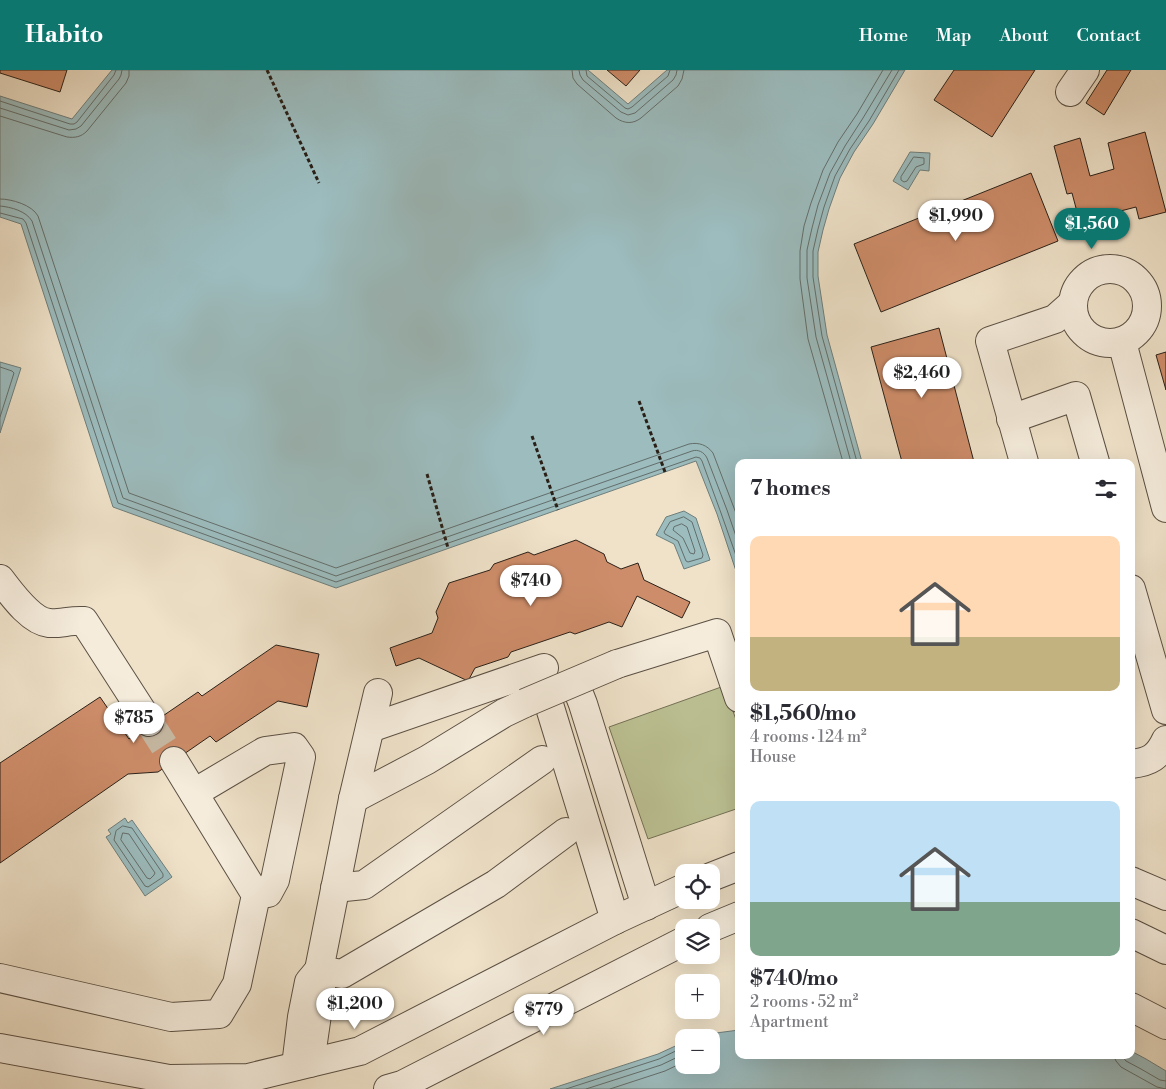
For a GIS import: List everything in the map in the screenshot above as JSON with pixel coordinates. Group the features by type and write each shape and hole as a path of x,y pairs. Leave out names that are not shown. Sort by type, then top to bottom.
{"street":[{"path":"1113,269 1127,272 1156,292 1147,309 1143,323 1134,335 1122,342 1107,344 1093,340 1082,331 1074,318 1073,303 1077,289 1086,278 1099,270 1113,269"},
{"path":"1023,459 990,341 1055,319 1073,303"},
{"path":"1122,342 1166,508"},
{"path":"1011,419 1076,396 1094,459"},
{"path":"0,579 30,615 47,623 75,620 84,622 150,722"},
{"path":"1135,598 1158,651 1166,710"},
{"path":"353,799 427,760 504,713 537,702 617,664 717,633 735,686"},
{"path":"537,702 554,703 571,697 576,686 576,679 569,668 557,663 550,664 540,672 537,689 540,694 537,702 615,920"},
{"path":"370,728 544,668"},
{"path":"576,686 646,906"},
{"path":"303,1065 321,987 319,970 353,799 378,693"},
{"path":"1135,764 1144,763 1155,757 1166,740"},
{"path":"194,793 265,751 294,747 301,757 275,880 268,893 256,894"},
{"path":"336,888 364,885 542,760"},
{"path":"0,978 171,1017 219,1014 237,984 256,894 174,761"},
{"path":"319,970 342,974 496,884 566,832"},
{"path":"720,873 735,867"},
{"path":"1135,883 1166,896"},
{"path":"0,1048 168,1079 248,1078 360,1051 615,920 675,892"},
{"path":"720,924 735,918"},
{"path":"1135,936 1166,950"},
{"path":"388,1089 402,1085 675,946"},
{"path":"1135,1009 1166,1025"}],"path":[{"path":"267,70 319,183"},
{"path":"638,401 665,472"},
{"path":"532,436 558,510"},
{"path":"426,474 448,548"}],"green space":[{"path":"724,686 735,717 735,809 648,839 609,727"}],"water":[{"path":"112,70 588,70 628,104 667,70 905,70 840,178 829,209 818,252 818,276 827,335 861,459 735,459 735,568 717,514 696,461 336,588 113,507 21,224 0,217 0,96 72,119"},
{"path":"910,152 930,153 929,171 920,170 908,190 893,181"},
{"path":"0,362 21,368 0,433"},
{"path":"684,511 696,518 710,560 684,569 674,544 656,535 666,517"},
{"path":"125,818 128,823 132,820 172,877 145,896 106,837 111,834 108,830"},
{"path":"735,1031 735,1059 1135,1059 1135,1053 1166,1071 1166,1089 550,1089 658,1054 675,1046 675,1074 720,1074 720,1032"}],"building":[{"path":"0,70 67,70 60,92 0,73"},
{"path":"607,70 640,70 626,86"},
{"path":"954,70 1035,70 992,137 934,100"},
{"path":"1107,70 1131,70 1104,115 1086,103"},
{"path":"1145,132 1166,212 1139,219 1136,207 1105,215 1110,232 1084,238 1072,193 1067,194 1054,146 1080,138 1090,176 1114,169 1108,143"},
{"path":"1031,173 1058,241 881,312 854,244"},
{"path":"939,328 973,459 901,459 871,347"},
{"path":"1166,352 1166,390 1156,355"},
{"path":"576,540 604,554 607,562 621,569 638,563 644,580 690,602 682,618 637,596 622,627 609,622 575,634 570,632 511,652 508,657 475,668 468,681 419,658 396,666 390,648 432,633 438,618 436,612 449,583 490,570 494,564 528,552 534,555"},
{"path":"276,645 319,654 307,707 278,701 216,742 210,736 158,772 128,774 0,863 0,763 100,697 129,739 198,692 202,696"}],"tunnel":[{"path":"149,722 174,761"}]}
